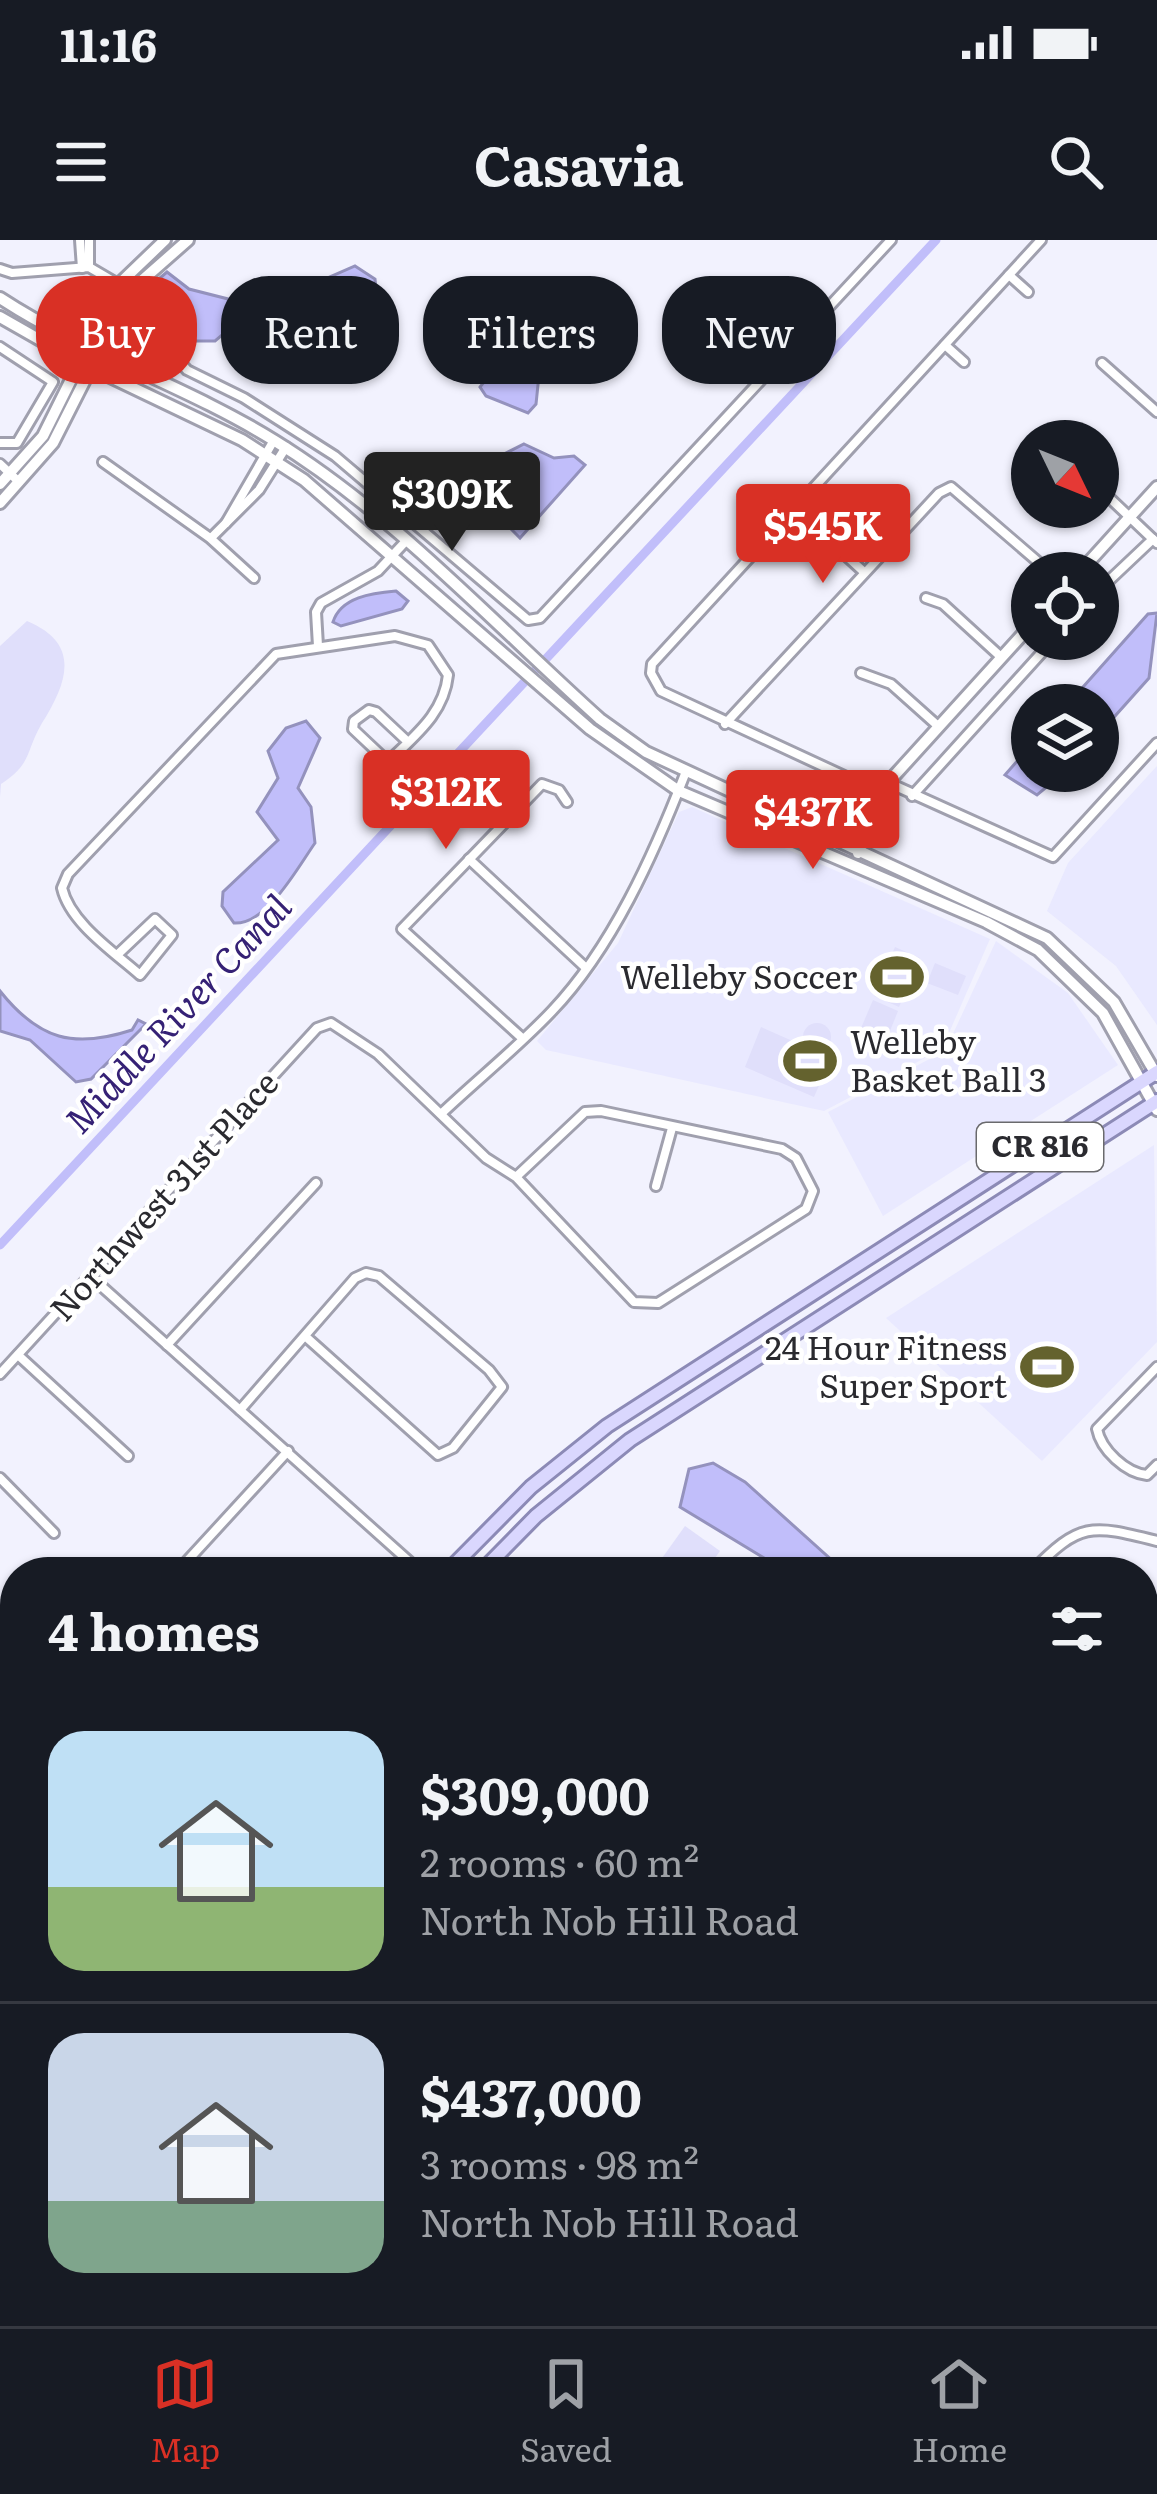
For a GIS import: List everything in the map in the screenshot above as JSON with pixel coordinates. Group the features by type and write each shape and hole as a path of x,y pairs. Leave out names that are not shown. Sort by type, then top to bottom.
{"main road":[{"path":"133,276 165,240"},
{"path":"154,249 188,240"},
{"path":"0,298 36,319"},
{"path":"0,317 36,337"},
{"path":"0,484 43,436 74,384"},
{"path":"123,384 271,458 394,555 611,746 679,790 1005,931 1057,964 1103,1012 1156,1105"},
{"path":"157,384 280,444 405,542 620,735 686,774 1047,938 1114,1002 1156,1074"},
{"path":"0,503 10,473"},
{"path":"1098,552 1157,487"},
{"path":"853,864 886,789 1011,646"},
{"name":"CR 816","path":"462,1557 531,1487 607,1426 1156,1074"},
{"name":"CR 816","path":"496,1557 536,1516 630,1440 1156,1105"}],"street":[{"path":"85,240 86,267"},
{"path":"836,300 891,240"},
{"path":"1041,240 652,664 651,673 661,691 725,724 1053,857 1157,743"},
{"path":"0,269 11,273 86,267 102,276"},
{"path":"1009,274 1028,292"},
{"path":"944,345 964,362"},
{"path":"0,347 52,382 30,428 17,443 0,443"},
{"path":"1102,363 1157,412"},
{"path":"197,375 244,398 334,456 518,616 540,619 758,384"},
{"path":"210,538 225,524 280,444"},
{"path":"103,462 210,538 254,578"},
{"path":"725,724 951,488 964,493 1028,552"},
{"path":"1119,507 1155,541 1119,573"},
{"path":"795,508 865,573"},
{"path":"318,646 316,612 321,603 378,571 405,542"},
{"path":"926,598 943,604 1000,657"},
{"path":"117,955 155,919 172,935 140,975 117,955 69,908 62,888 68,874 173,767 253,673 276,654 395,636 428,645 442,659 448,675 446,692 408,742 388,762 352,730 354,721 369,710 408,742"},
{"path":"912,796 1035,660"},
{"path":"861,673 891,685 938,726"},
{"path":"516,1177 585,1112 791,1153 813,1192 811,1202 646,1306 634,1302 516,1177 486,1158 442,1113 522,1038 586,968 630,894 686,774"},
{"path":"522,1038 402,928 542,784 559,790 567,802"},
{"path":"469,860 586,968"},
{"name":"Northwest 31st Place","path":"0,1374 317,1028 331,1023 378,1054 442,1113"},
{"path":"656,1186 672,1128"},
{"path":"167,1345 316,1184"},
{"path":"240,1410 305,1336 366,1273 395,1289 489,1370 502,1387 453,1448 438,1455 305,1336"},
{"path":"90,1276 405,1557"},
{"path":"18,1355 128,1456"},
{"path":"1157,1367 1097,1429 1098,1439 1131,1473 1147,1475 1157,1465"},
{"path":"191,1557 288,1451"},
{"path":"0,1478 54,1533"},
{"path":"1045,1557 1063,1540 1089,1527 1157,1541"}],"shaded area":[{"path":"27,621 56,641 63,653 63,679 24,763 1,784 0,797 0,646"},
{"path":"1157,766 1157,1025 1116,966 1047,911 1068,863"},
{"path":"692,807 990,939 942,1049 824,1111 546,1050 537,1041 618,943 679,812"},
{"path":"996,941 1068,993 1118,1065 883,1216 828,1112 945,1051"},
{"name":"Welleby Soccer","path":"895,947 920,958 899,1007 874,996"},
{"name":"Welleby Soccer","path":"935,963 966,976 958,995 927,983"},
{"name":"Welleby Soccer","path":"873,1000 898,1011 879,1058 853,1047"},
{"path":"817,1023 827,1027 831,1037 827,1047 817,1051 807,1047 803,1037 807,1027"},
{"path":"761,1027 831,1058 814,1097 745,1067"},
{"path":"1154,1145 1157,1342 1042,1461 886,1318"},
{"path":"685,1526 720,1551 716,1557 663,1557"}],"water":[{"path":"355,266 370,276 332,276"},
{"path":"197,291 221,297 221,336 215,341 197,341"},
{"path":"538,384 536,404 528,413 486,396 480,387"},
{"path":"524,444 554,458 574,456 585,465 520,538 498,516 495,482 502,455"},
{"path":"396,591 408,601 402,609 341,626 333,622 350,602"},
{"path":"1157,613 1149,678 1119,712 1119,684 1086,684 1107,660 1119,660 1119,647 1148,614"},
{"path":"306,721 320,738 298,788 311,807 315,843 270,905 234,923 222,906 223,892 278,840 257,812 278,778 268,751 286,728"},
{"path":"0,991 29,1020 59,1036 92,1039 132,1030 138,1020 146,1024 91,1079 76,1082 30,1040 0,1031"},
{"path":"713,1463 745,1482 828,1557 762,1557 680,1507 689,1469"}],"waterway":[{"name":"Middle River Canal","path":"0,1245 936,240"}],"place":[{"name":"Welleby Soccer","path":"897,977"},
{"name":"Welleby Basket Ball 3","path":"810,1061"},
{"name":"24 Hour Fitness Super Sport","path":"1047,1367"}]}
